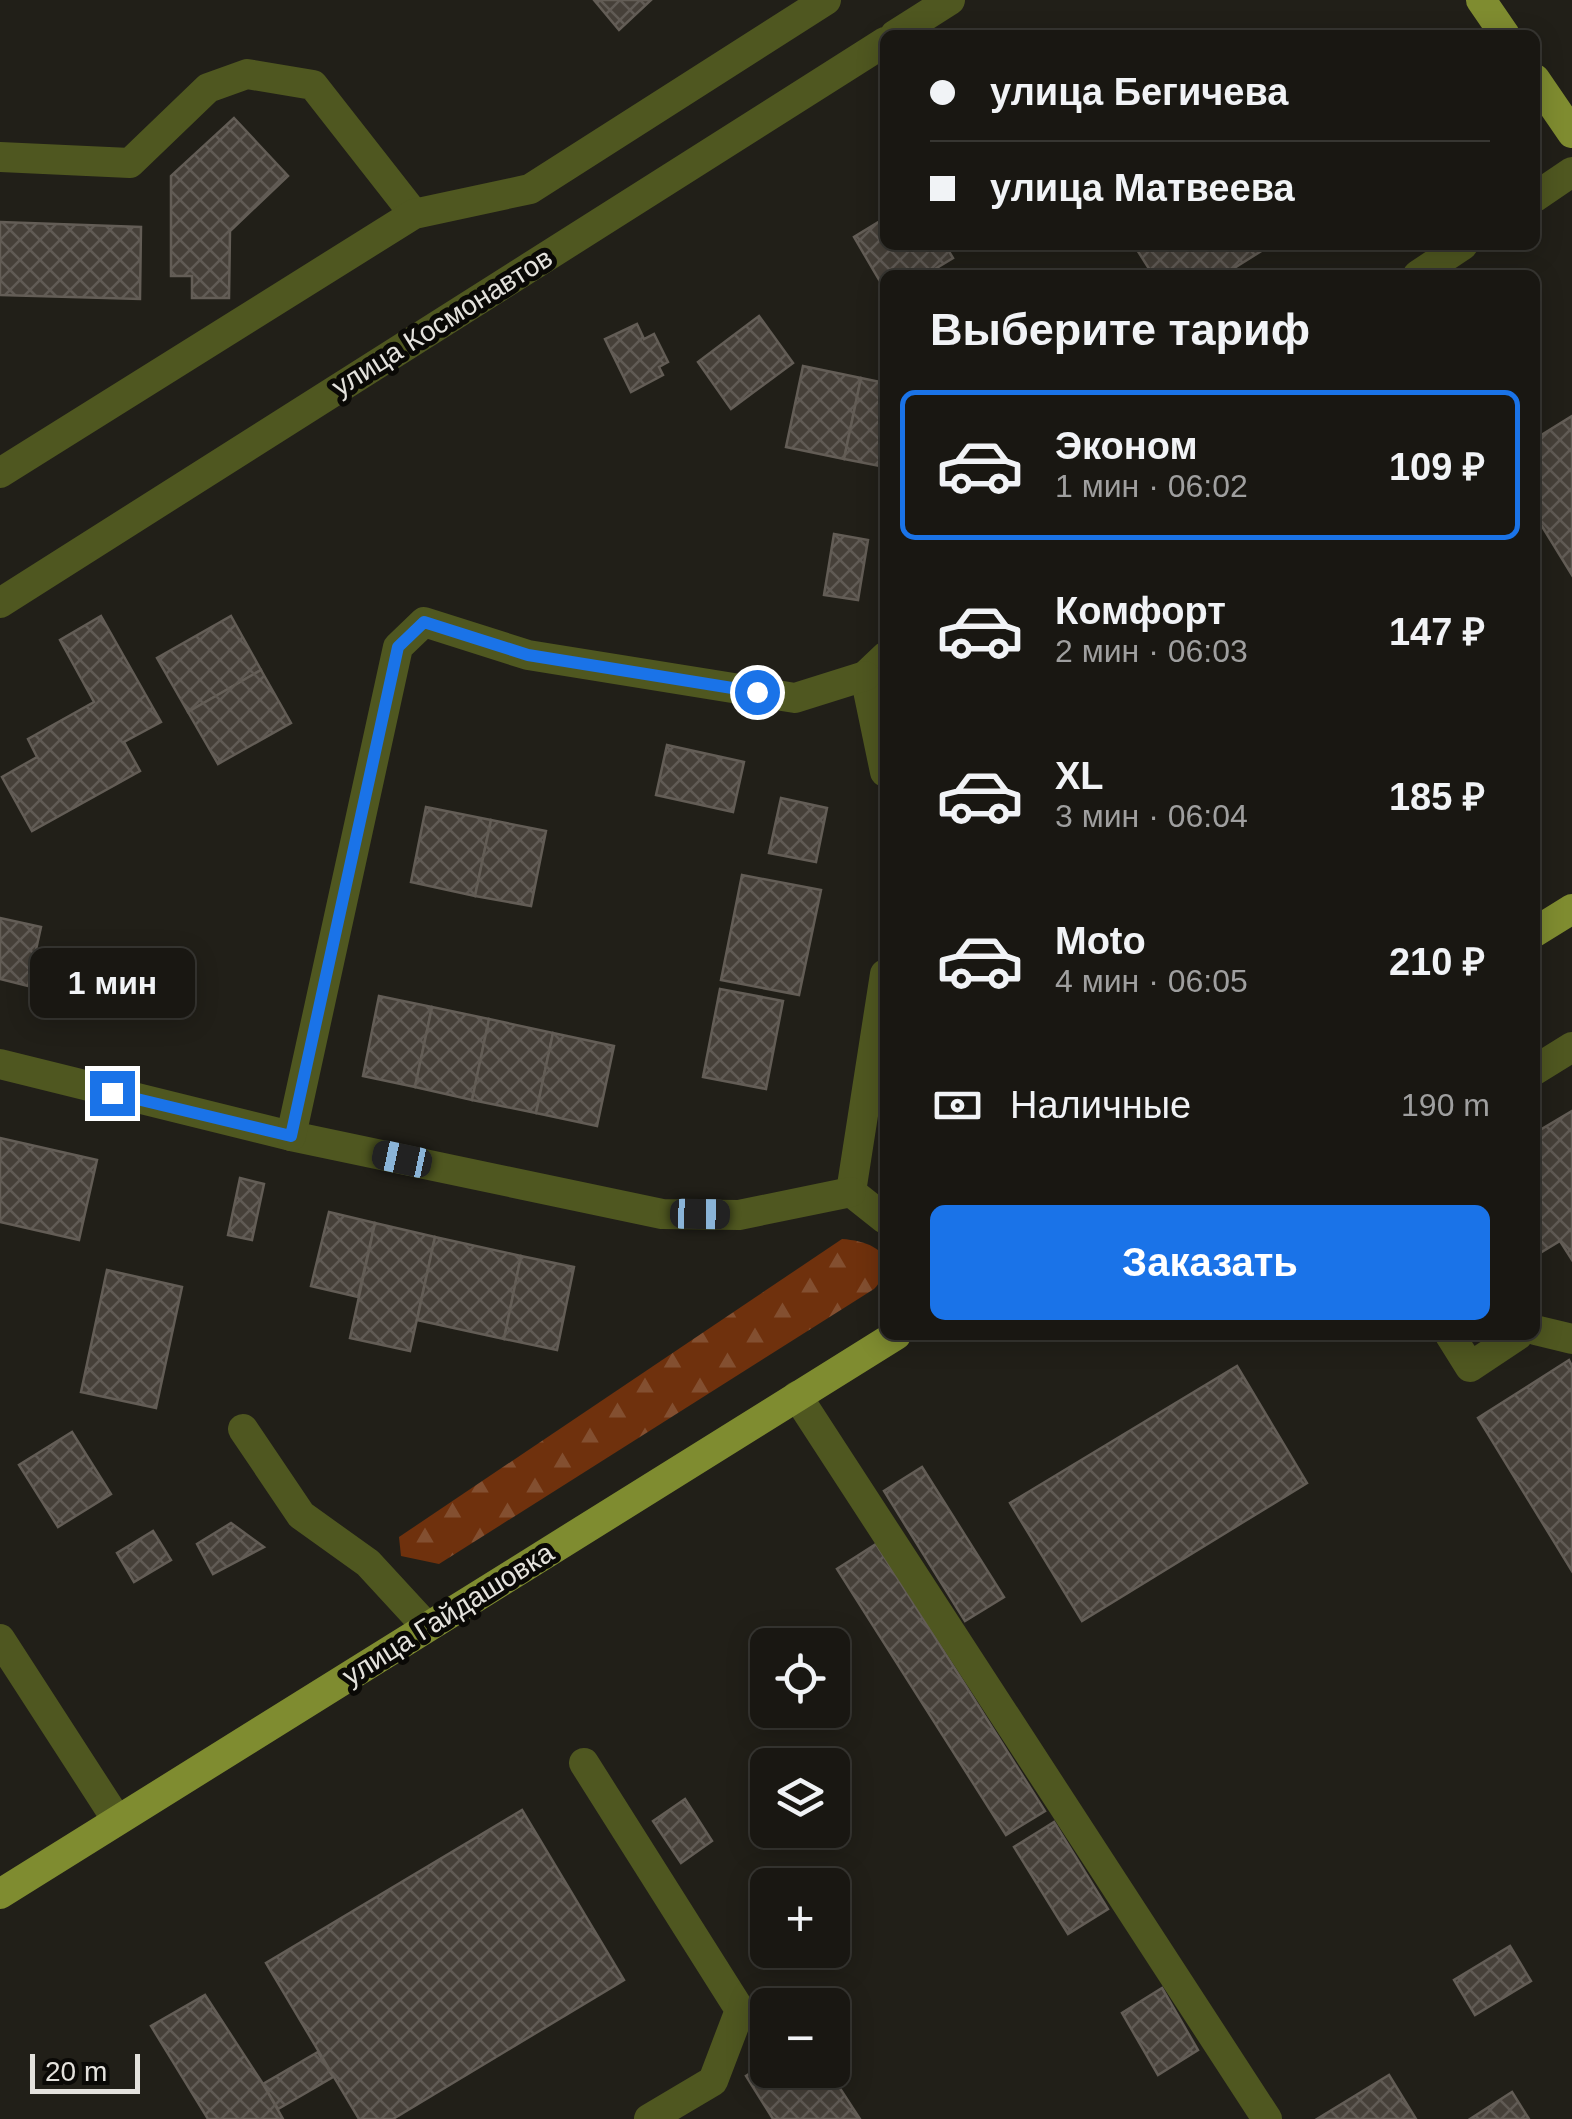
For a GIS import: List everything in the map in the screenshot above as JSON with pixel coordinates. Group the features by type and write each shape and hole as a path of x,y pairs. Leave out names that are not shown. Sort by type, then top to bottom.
{"main road":[{"path":"1481,0 1502,30"},
{"path":"1540,85 1572,133"},
{"name":"улица Гайдашовка","path":"0,1894 888,1340"}],"street":[{"path":"0,472 414,214 530,189 826,0"},
{"path":"903,30 950,0"},
{"name":"улица Космонавтов","path":"0,603 880,45"},
{"path":"0,157 130,163 208,88 248,74 313,85 414,214"},
{"path":"1540,194 1572,172"},
{"path":"1426,270 1456,250"},
{"path":"291,1136 398,647 424,622 528,655 795,698 875,667 880,720"},
{"path":"851,1192 880,1006"},
{"path":"1540,1067 1572,1048"},
{"path":"0,1064 291,1136 662,1214 739,1215 851,1192"},
{"path":"851,1192 880,1215"},
{"path":"1540,1331 1572,1340"},
{"path":"1453,1340 1470,1367 1510,1340"},
{"path":"797,1396 1267,2119"},
{"path":"243,1428 301,1515 368,1563 427,1628"},
{"path":"0,1639 117,1820"},
{"path":"584,1762 740,2010 713,2082 649,2119"}],"green space":[{"path":"842,1239 865,1243 880,1252 880,1281 874,1289 439,1564 401,1556 399,1537"}],"building":[{"path":"594,0 651,0 619,30"},
{"path":"234,118 288,176 230,231 229,298 192,298 192,276 171,276 171,176"},
{"path":"880,221 880,250 948,250 953,258 933,270 880,270 880,281 854,237"},
{"path":"0,222 141,227 140,299 0,295"},
{"path":"1137,250 1263,250 1231,270 1150,270"},
{"path":"759,316 793,363 731,409 698,362"},
{"path":"637,324 644,339 654,334 668,362 659,367 663,375 631,392 605,339"},
{"path":"803,366 861,378 844,459 786,447"},
{"path":"861,378 880,382 880,466 844,459"},
{"path":"1572,416 1572,575 1540,523 1540,436"},
{"path":"834,534 868,540 858,600 824,595"},
{"path":"101,616 161,722 124,742 140,771 32,831 2,777 37,757 28,739 94,702 60,640"},
{"path":"231,616 261,670 188,712 157,658"},
{"path":"261,670 291,723 218,764 188,712"},
{"path":"667,745 744,762 733,812 656,795"},
{"path":"781,798 827,808 816,862 769,853"},
{"path":"426,807 491,820 475,896 411,882"},
{"path":"491,820 546,831 531,906 475,896"},
{"path":"742,875 821,890 799,995 721,980"},
{"path":"0,918 41,927 28,986 0,979"},
{"path":"720,989 783,1001 766,1089 703,1077"},
{"path":"379,996 432,1007 415,1087 363,1076"},
{"path":"432,1007 489,1019 472,1100 415,1087"},
{"path":"489,1019 553,1033 536,1113 472,1100"},
{"path":"553,1033 614,1046 597,1126 536,1113"},
{"path":"1572,1111 1572,1260 1560,1241 1540,1253 1540,1130"},
{"path":"0,1138 97,1160 79,1240 0,1222"},
{"path":"240,1178 264,1184 252,1240 228,1235"},
{"path":"329,1212 375,1223 358,1297 311,1286"},
{"path":"375,1223 435,1237 410,1351 350,1338"},
{"path":"435,1237 521,1256 504,1339 417,1320"},
{"path":"521,1256 574,1267 557,1350 504,1339"},
{"path":"107,1270 182,1287 156,1408 81,1392"},
{"path":"1569,1360 1572,1366 1572,1571 1478,1418"},
{"path":"1237,1366 1307,1483 1082,1621 1010,1503"},
{"path":"72,1432 111,1494 58,1527 19,1465"},
{"path":"922,1467 1004,1597 965,1621 884,1491"},
{"path":"231,1523 264,1547 213,1574 197,1544"},
{"path":"153,1531 171,1560 134,1582 117,1553"},
{"path":"876,1544 1045,1811 1006,1835 837,1569"},
{"path":"685,1799 712,1841 681,1863 653,1821"},
{"path":"522,1810 624,1980 393,2119 359,2119 266,1963"},
{"path":"1054,1822 1108,1909 1068,1934 1014,1847"},
{"path":"1510,1946 1531,1981 1475,2015 1454,1980"},
{"path":"1162,1988 1198,2050 1158,2075 1122,2013"},
{"path":"205,1995 283,2119 208,2119 151,2026"},
{"path":"318,2052 333,2077 278,2109 263,2084"},
{"path":"1389,2075 1416,2119 1317,2119"},
{"path":"754,2088 840,2088 860,2119 773,2119"},
{"path":"1512,2092 1529,2119 1470,2119"}],"route":[{"path":"112,1093 291,1136 398,647 424,622 528,655 757,692"}]}
